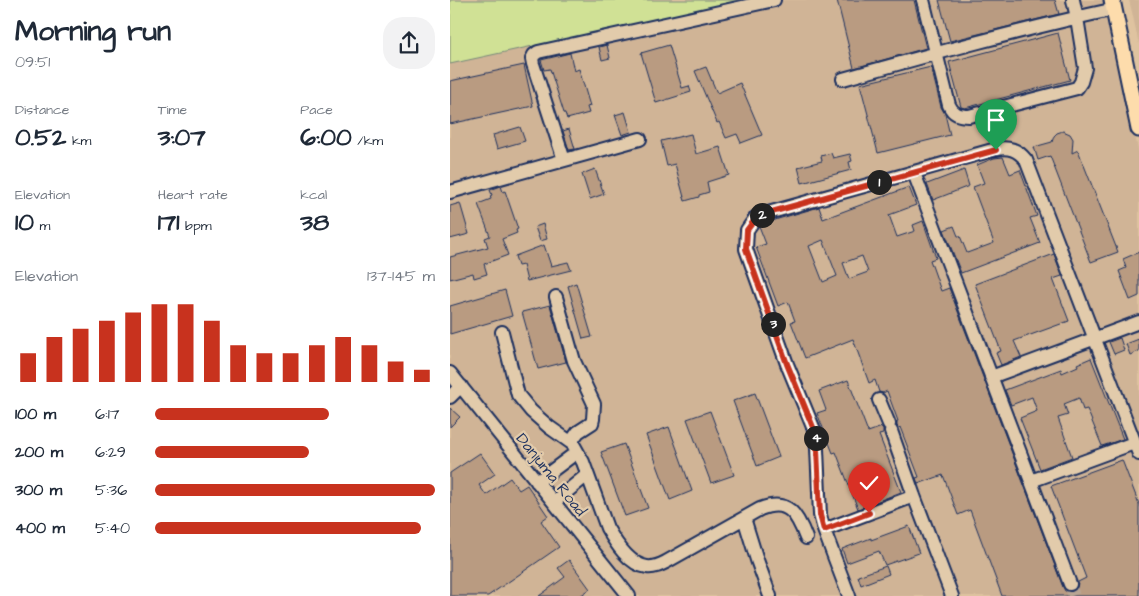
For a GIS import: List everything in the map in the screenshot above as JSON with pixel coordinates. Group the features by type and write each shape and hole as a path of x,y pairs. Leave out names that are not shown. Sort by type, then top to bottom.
{"main road":[{"path":"1116,3 1139,78"},
{"path":"1116,3 1139,129"}],"street":[{"path":"564,160 533,64 532,59 534,55 538,52 774,0"},
{"path":"923,0 951,111 962,116 969,116 1077,88 1081,82 1084,68 1073,0"},
{"path":"844,79 937,53 1077,18 1116,3"},
{"path":"450,192 640,139"},
{"path":"849,596 820,515 815,432 787,364 746,249 747,230 756,218 768,213 1004,148 1021,154 1026,160 1137,449 1031,481"},
{"path":"914,173 1070,584"},
{"path":"556,297 574,361 594,404 592,424 578,432 573,439 575,448 583,462 607,528 628,557 639,565 656,566 744,518 768,506 776,505 793,513 800,521 806,538"},
{"path":"991,376 1139,322"},
{"path":"502,332 518,395 531,411 575,448"},
{"name":"Danjuma Road","path":"450,373 629,596"},
{"path":"450,397 461,386"},
{"path":"879,400 952,596"},
{"path":"537,482 575,448"},
{"path":"554,502 587,475"},
{"path":"824,530 914,496"},
{"path":"744,518 770,596"}],"shaded area":[{"path":"450,0 1102,0 1139,153 1139,596 450,596"},
{"path":"1129,0 1139,0 1139,44 1132,12"}],"green space":[{"path":"450,0 745,0 450,64"}],"building":[{"path":"837,0 914,0 926,48 854,68"},
{"path":"939,0 1055,0 1059,14 950,41"},
{"path":"1058,33 1070,80 965,108 961,107 949,62"},
{"path":"607,45 610,58 602,60 599,47"},
{"path":"669,45 682,88 689,86 691,92 656,103 641,53"},
{"path":"570,53 574,71 579,69 590,106 587,107 589,113 567,119 550,69 544,70 541,60"},
{"path":"524,65 533,106 450,124 450,81"},
{"path":"706,67 717,93 740,83 762,135 741,143 737,134 726,138 719,122 717,123 695,71"},
{"path":"931,67 950,135 878,153 860,84"},
{"path":"625,112 631,132 622,135 615,115"},
{"path":"520,127 525,141 497,149 493,135"},
{"path":"569,129 575,149 569,150 563,131"},
{"path":"1063,131 1070,134 1073,139 1072,153 1078,150 1118,252 1091,262 1050,156 1038,160 1034,147 1052,142 1057,133"},
{"path":"691,134 696,154 720,147 729,175 707,182 709,192 685,201 675,164 667,166 661,141"},
{"path":"831,153 833,158 850,154 852,161 849,162 851,170 802,183 798,167 822,161 821,156"},
{"path":"1003,157 1010,174 1020,170 1037,216 1030,218 1040,243 961,273 944,230 954,226 967,253 994,243 973,187 984,183 977,165 994,158"},
{"path":"595,169 604,194 590,199 582,174"},
{"path":"964,170 969,186 933,200 927,184"},
{"path":"501,186 503,192 505,191 518,229 516,230 517,233 502,239 508,255 484,264 487,274 474,278 473,273 450,279 450,257 488,247 485,238 490,236 478,204 491,199 490,190"},
{"path":"909,187 916,205 889,215 897,237 915,231 913,225 923,221 936,258 930,260 941,291 949,288 1065,591 1072,592 1077,589 1078,582 1086,578 1051,486 1122,460 1139,504 1139,596 1002,596 970,510 958,515 943,475 918,484 916,478 919,477 900,427 897,426 898,421 887,391 879,392 875,380 869,383 853,339 805,358 791,322 795,321 788,302 778,306 756,247 766,244 759,226 819,207 823,219","holes":["823,240 837,276 823,282 809,246","862,256 868,272 849,279 843,263"]},
{"path":"460,203 469,234 450,239 450,206"},
{"path":"543,224 547,239 540,241 535,227"},
{"path":"544,245 551,266 568,262 571,270 527,281 523,265 518,266 515,256"},
{"path":"1139,252 1139,296 1130,300 1119,271 1126,268 1123,259"},
{"path":"1054,254 1062,276 1053,279 1069,321 1014,341 1021,357 1001,365 996,353 1001,351 975,284"},
{"path":"576,283 592,337 583,339 568,286"},
{"path":"505,290 512,316 450,334 450,306"},
{"path":"550,305 566,362 538,369 522,312"},
{"path":"1120,338 1124,350 1114,354 1109,342"},
{"path":"1139,339 1139,351 1130,355 1126,344"},
{"path":"1091,358 1123,439 1102,446 1087,409 1083,410 1079,398 1064,404 1068,415 1058,418 1072,457 1040,469 1020,418 1037,411 1032,397 1011,405 1005,390 1061,369 1062,373"},
{"path":"848,380 868,432 882,427 883,429 883,434 879,435 901,492 858,509 836,452 833,453 817,413 826,410 819,391"},
{"path":"755,393 779,457 757,466 733,401"},
{"path":"450,408 460,417 450,427"},
{"path":"710,411 734,475 711,483 687,419"},
{"path":"669,427 692,491 670,500 646,435"},
{"path":"624,444 648,508 625,516 601,452"},
{"path":"480,453 495,474 479,485 486,495 510,478 519,490 527,485 548,516 541,521 559,547 488,596 450,596 450,473"},
{"path":"909,526 919,553 885,565 879,551 847,563 842,549"},
{"path":"569,560 590,589 580,596 539,596 565,577 558,568"},
{"path":"886,566 889,574 861,585 858,576"}],"tunnel":[{"path":"1070,584 1074,596"}],"route":[{"path":"869,513 824,530 820,515 815,432 787,364 746,249 747,230 756,218 768,213 996,150"}]}
